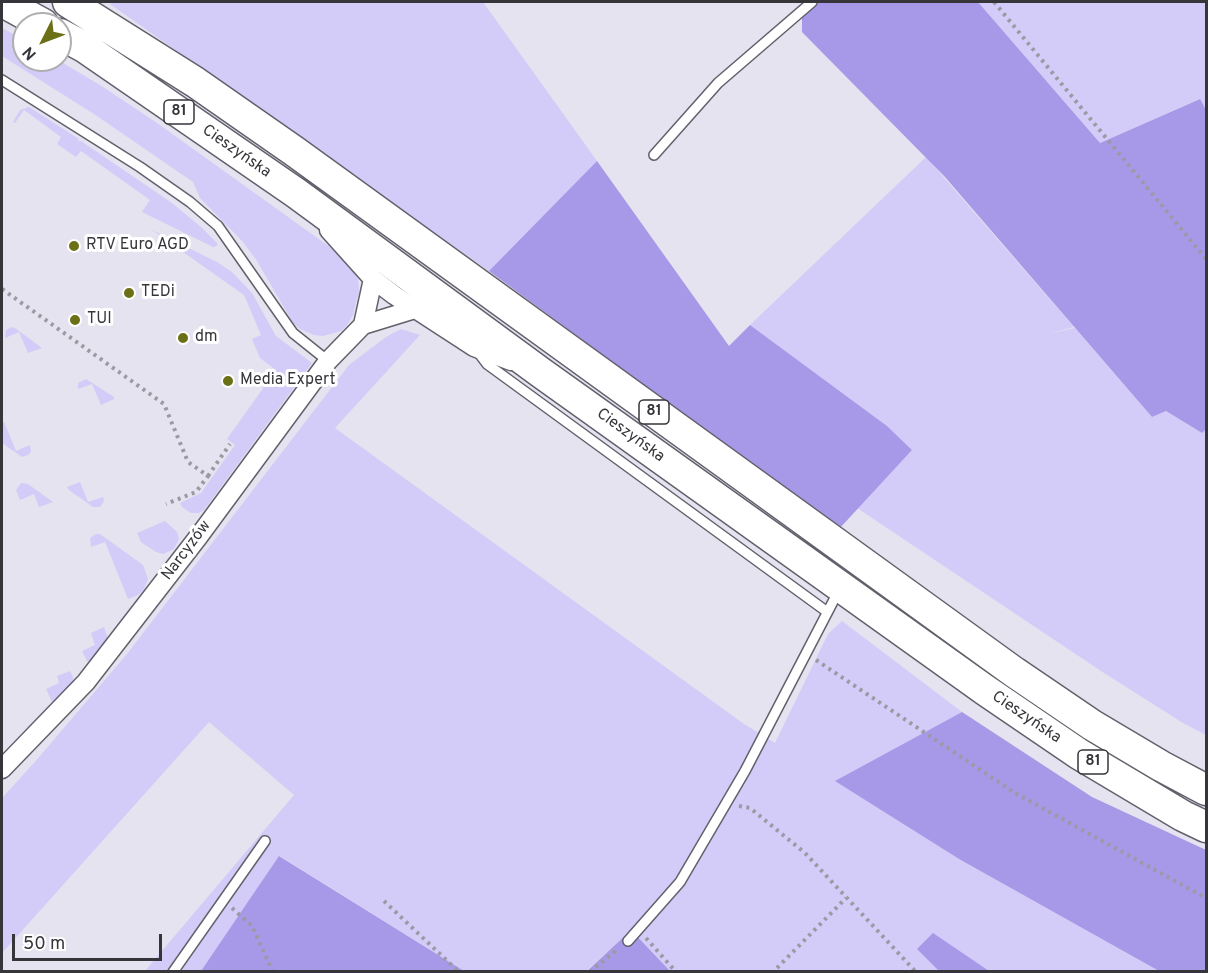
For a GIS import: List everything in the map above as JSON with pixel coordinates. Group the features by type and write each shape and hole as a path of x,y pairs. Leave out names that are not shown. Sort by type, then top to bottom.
{"main road":[{"path":"3,2 21,12"},
{"name":"Cieszyńska","path":"68,2 186,76 294,151 1014,672 1092,725 1206,790"},
{"name":"Cieszyńska","path":"72,40 296,193 540,372 833,599 985,690 1079,754 1183,816 1206,827"}],"street":[{"path":"296,193 373,279 474,347 540,372"},
{"path":"363,325 373,279"},
{"name":"Narcyzów","path":"2,769 86,682 199,536 328,361 363,325 415,309"}],"lane":[{"path":"654,155 717,83 812,2"},
{"path":"2,80 140,166 190,202 218,226 293,333 328,361"},
{"path":"474,347 487,364 833,599 726,804 680,882 628,941"},
{"path":"173,972 264,841"}],"path":[{"path":"994,2 1206,259"},
{"path":"2,289 164,404 188,462 208,476"},
{"path":"165,504 196,492 230,444"},
{"path":"805,652 1015,793 1206,898"},
{"path":"726,804 750,808 805,853 916,972"},
{"path":"777,968 846,898"},
{"path":"384,901 459,972"},
{"path":"221,903 252,926 273,972"},
{"path":"638,930 676,972"},
{"path":"590,972 628,941"}],"shaded area":[{"path":"114,2 483,2 597,161 489,271 110,4"},
{"path":"802,2 978,2 1100,143 1200,99 1206,110 1206,429 1202,433 1166,411 1152,417 945,177 802,32"},
{"path":"978,2 1206,2 1206,110 1199,99 1100,143"},
{"path":"2,28 12,33 12,62 2,56"},
{"path":"72,68 157,123 348,260 358,279 359,291 353,315 347,325 341,331 323,336 300,329 293,323 257,261 243,242 200,198 193,182 94,114 27,72 72,72"},
{"path":"29,107 172,203 201,227 217,243 217,246 213,247 142,212 150,200 81,151 76,157 57,144 61,137 24,110 15,123 13,122 20,110"},
{"path":"926,157 1074,327 1047,334 1075,328 1152,417 1166,411 1202,433 1206,429 1206,735 1101,671 857,508 912,450 887,426 750,325"},
{"path":"597,161 729,346 750,325 887,426 912,450 839,529 489,271"},
{"path":"152,230 217,262 232,272 252,293 276,336 312,363 204,510 199,513 191,513 180,503 201,493 235,445 227,439 276,370 260,358 252,339 261,335 244,295"},
{"path":"12,327 42,348 28,353 19,332 5,338 6,330"},
{"path":"401,329 420,335 335,428 744,724 775,743 828,634 842,621 962,712 836,781 959,859 1159,971 670,971 631,930 586,971 464,971 280,856 201,971 145,971 294,795 209,722 2,953 2,798 127,654 349,365 386,337"},
{"path":"86,379 114,399 101,405 92,384 78,389 78,383"},
{"path":"4,422 16,451 30,445 31,452 28,455 22,457 2,443 2,423"},
{"path":"80,482 88,502 103,497 104,501 100,507 93,507 67,487"},
{"path":"21,483 28,484 53,502 39,507 34,494 20,500 16,490"},
{"path":"165,521 177,532 179,539 174,549 163,554 141,542 137,533"},
{"path":"100,534 143,565 148,579 143,591 138,595 128,599 105,542 91,547 90,538"},
{"path":"104,627 108,639 90,661 87,661 82,651 95,645 91,633"},
{"path":"70,671 73,682 56,701 52,702 46,689 59,683 57,676"},
{"path":"962,712 1092,797 1206,850 1206,971 1159,971 959,859 835,781"},
{"path":"279,856 464,971 201,971"},
{"path":"631,930 670,971 586,972"},
{"path":"933,933 989,971 939,971 917,949"}],"place":[{"name":"RTV Euro AGD","path":"74,246"},
{"name":"TEDi","path":"129,293"},
{"name":"TUI","path":"75,320"},
{"name":"dm","path":"183,338"},
{"name":"Media Expert","path":"228,381"}]}
